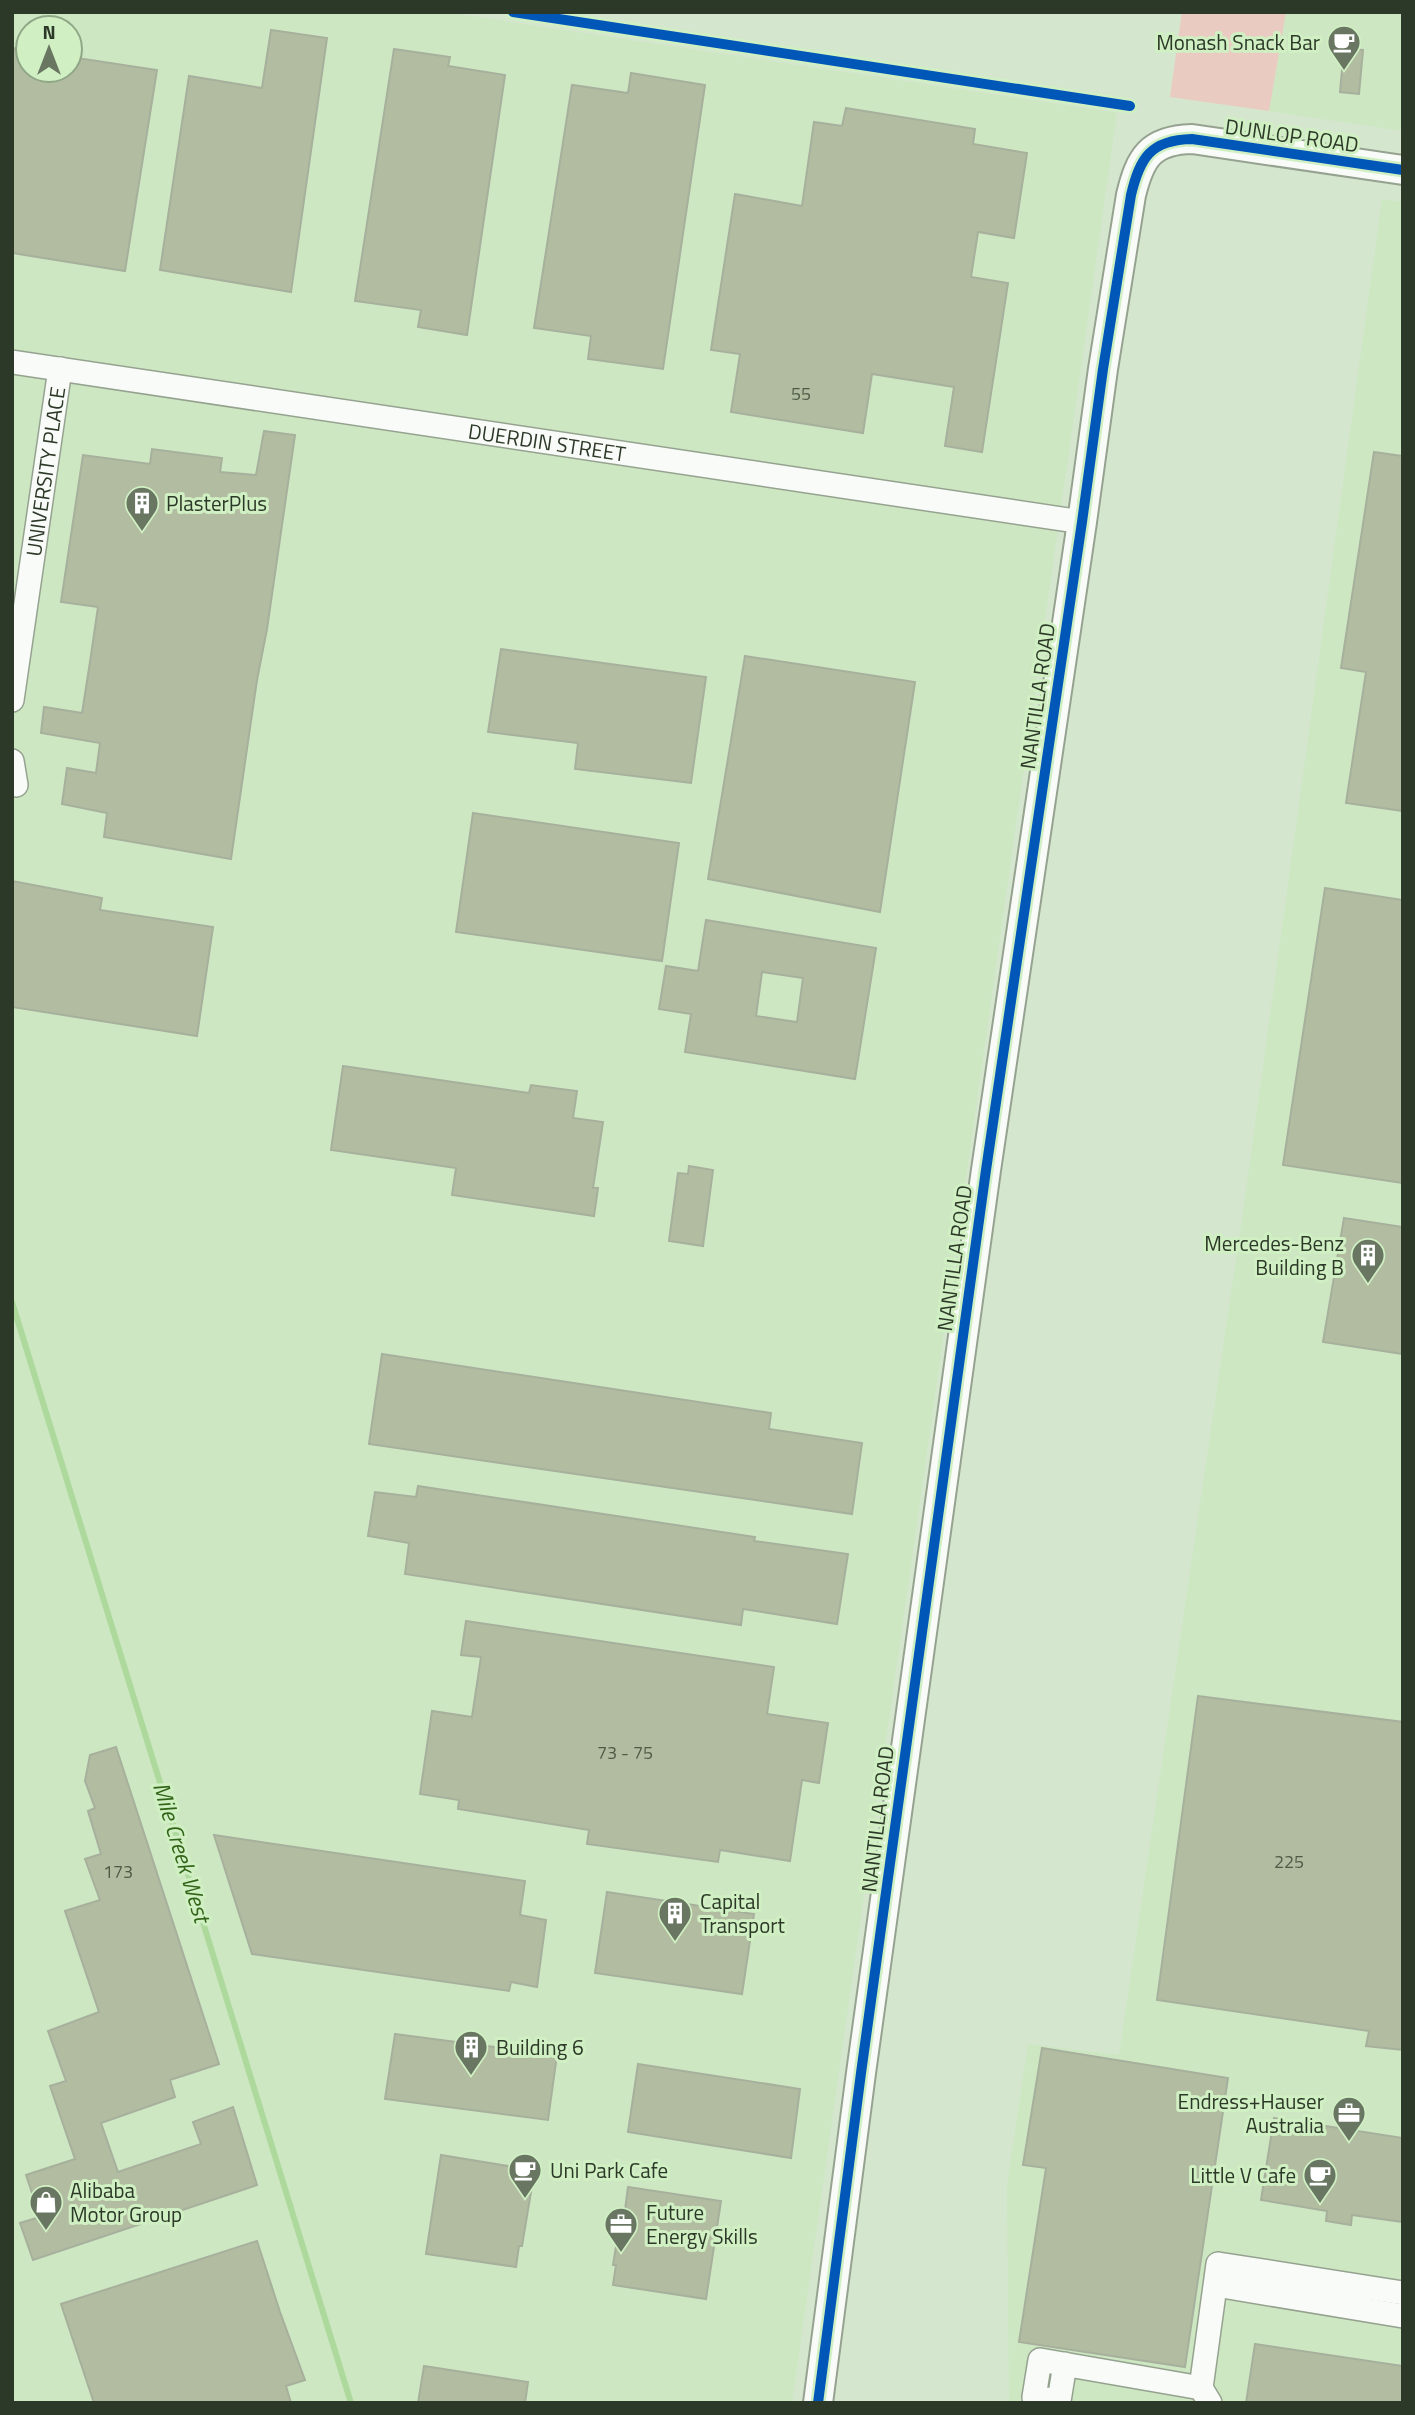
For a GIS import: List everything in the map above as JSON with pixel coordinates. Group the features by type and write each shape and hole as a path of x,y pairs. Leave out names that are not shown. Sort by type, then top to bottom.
{"street":[{"name":"DUNLOP ROAD","path":"1175,140 1192,139 1403,170"},
{"name":"NANTILLA ROAD","path":"818,2403 956,1377 1103,369 1131,195 1142,160 1158,146 1175,140"},
{"name":"DUERDIN STREET","path":"12,362 1082,522"},
{"name":"UNIVERSITY PLACE","path":"12,700 60,369"},
{"path":"12,761 16,785"},
{"path":"1065,2364 1205,2395 1217,2264 1403,2293"},
{"path":"1216,2285 1403,2316"}],"shaded area":[{"path":"12,12 445,12 1117,113 792,2403 12,2403"},
{"path":"1182,12 1286,12 1269,111 1170,97"},
{"path":"1286,12 1403,12 1403,131 1269,111"},
{"path":"1382,199 1403,202 1403,2403 1009,2403 1007,2185 1028,2044 1119,2055 1244,1205"}],"building":[{"path":"271,30 327,38 291,292 160,270 189,76 262,88"},
{"path":"12,48 14,84 84,84 84,59 157,70 125,271 12,253"},
{"path":"394,49 450,57 448,66 505,75 467,335 418,327 421,310 355,301"},
{"path":"1344,49 1363,50 1359,94 1340,92"},
{"path":"631,73 705,85 663,369 588,359 591,336 534,328 572,85 628,93"},
{"path":"846,108 975,129 973,144 1027,153 1014,238 978,232 971,277 1008,283 982,452 945,446 954,387 872,374 863,433 731,412 740,354 711,350 735,194 802,206 814,122 842,126"},
{"path":"264,431 295,435 231,859 104,837 107,813 62,804 67,768 96,773 100,743 41,733 44,707 82,713 90,662 98,607 61,602 83,455 150,464 152,449 222,458 220,472 256,475"},
{"path":"1374,452 1403,456 1403,811 1346,803 1366,672 1341,668"},
{"path":"501,649 706,677 691,783 575,769 578,743 488,732"},
{"path":"745,656 915,682 880,912 708,879"},
{"path":"473,813 679,843 662,961 456,932"},
{"path":"12,881 102,898 100,910 213,927 197,1036 12,1007"},
{"path":"1325,888 1403,900 1403,1183 1283,1165"},
{"path":"706,920 876,948 855,1079 685,1052 691,1014 659,1009 666,966 698,971","holes":["762,972 803,978 797,1022 756,1016"]},
{"path":"343,1066 529,1093 531,1085 577,1091 573,1118 603,1122 593,1188 598,1188 594,1216 452,1195 456,1168 331,1150"},
{"path":"689,1166 713,1170 703,1246 669,1241 678,1173 688,1174"},
{"name":"Mercedes-Benz Building B","path":"1344,1218 1403,1227 1403,1354 1323,1342"},
{"path":"382,1354 771,1413 769,1429 862,1443 852,1514 369,1444"},
{"path":"418,1486 755,1537 754,1541 848,1554 837,1624 743,1609 741,1625 405,1574 409,1543 368,1536 375,1492 416,1497"},
{"path":"466,1621 774,1667 767,1714 828,1723 819,1783 802,1780 790,1861 720,1850 718,1862 587,1844 589,1830 458,1809 459,1800 420,1794 432,1711 472,1717 481,1657 461,1655"},
{"path":"1198,1696 1403,1722 1403,2050 1366,2046 1369,2031 1157,2000"},
{"path":"116,1747 219,2064 170,2080 175,2097 101,2123 118,2172 201,2144 193,2122 233,2107 257,2185 33,2260 20,2223 40,2217 26,2175 75,2159 50,2086 66,2081 48,2031 99,2012 65,1911 100,1900 85,1859 101,1854 88,1811 95,1808 85,1781 90,1755"},
{"path":"214,1835 525,1881 520,1915 546,1920 537,1987 511,1982 509,1991 252,1954"},
{"name":"Capital Transport","path":"607,1892 754,1914 742,1994 595,1973"},
{"name":"Building 6","path":"395,2034 557,2055 548,2120 385,2099"},
{"path":"1042,2048 1228,2078 1185,2367 1019,2342 1046,2168 1023,2165"},
{"path":"638,2064 800,2089 791,2158 628,2132"},
{"path":"1274,2118 1403,2138 1403,2222 1352,2215 1351,2225 1326,2221 1327,2211 1261,2200"},
{"path":"441,2155 532,2170 531,2192 516,2267 426,2254"},
{"path":"628,2187 721,2201 706,2299 613,2285 616,2265 613,2265"},
{"path":"257,2241 305,2380 286,2386 291,2403 94,2403 61,2304"},
{"path":"1255,2344 1403,2366 1403,2403 1246,2403"},
{"path":"424,2366 528,2382 525,2403 418,2403"}],"waterway":[{"name":"Mile Creek West","path":"12,1302 351,2403"}],"cycle path":[{"path":"513,12 1130,106"},
{"path":"818,2403 986,1170 1131,195 1143,161 1157,147 1178,140 1192,139 1403,170"}],"place":[{"name":"Monash Snack Bar","path":"1344,72"},
{"name":"PlasterPlus","path":"142,533"},
{"name":"Mercedes-Benz Building B","path":"1368,1285"},
{"name":"Capital Transport","path":"675,1943"},
{"name":"Building 6","path":"471,2077"},
{"name":"Endress+Hauser Australia","path":"1349,2143"},
{"name":"Uni Park Cafe","path":"525,2200"},
{"name":"Little V Cafe","path":"1320,2205"},
{"name":"Alibaba Motor Group","path":"46,2232"},
{"name":"Future Energy Skills","path":"621,2254"}]}
